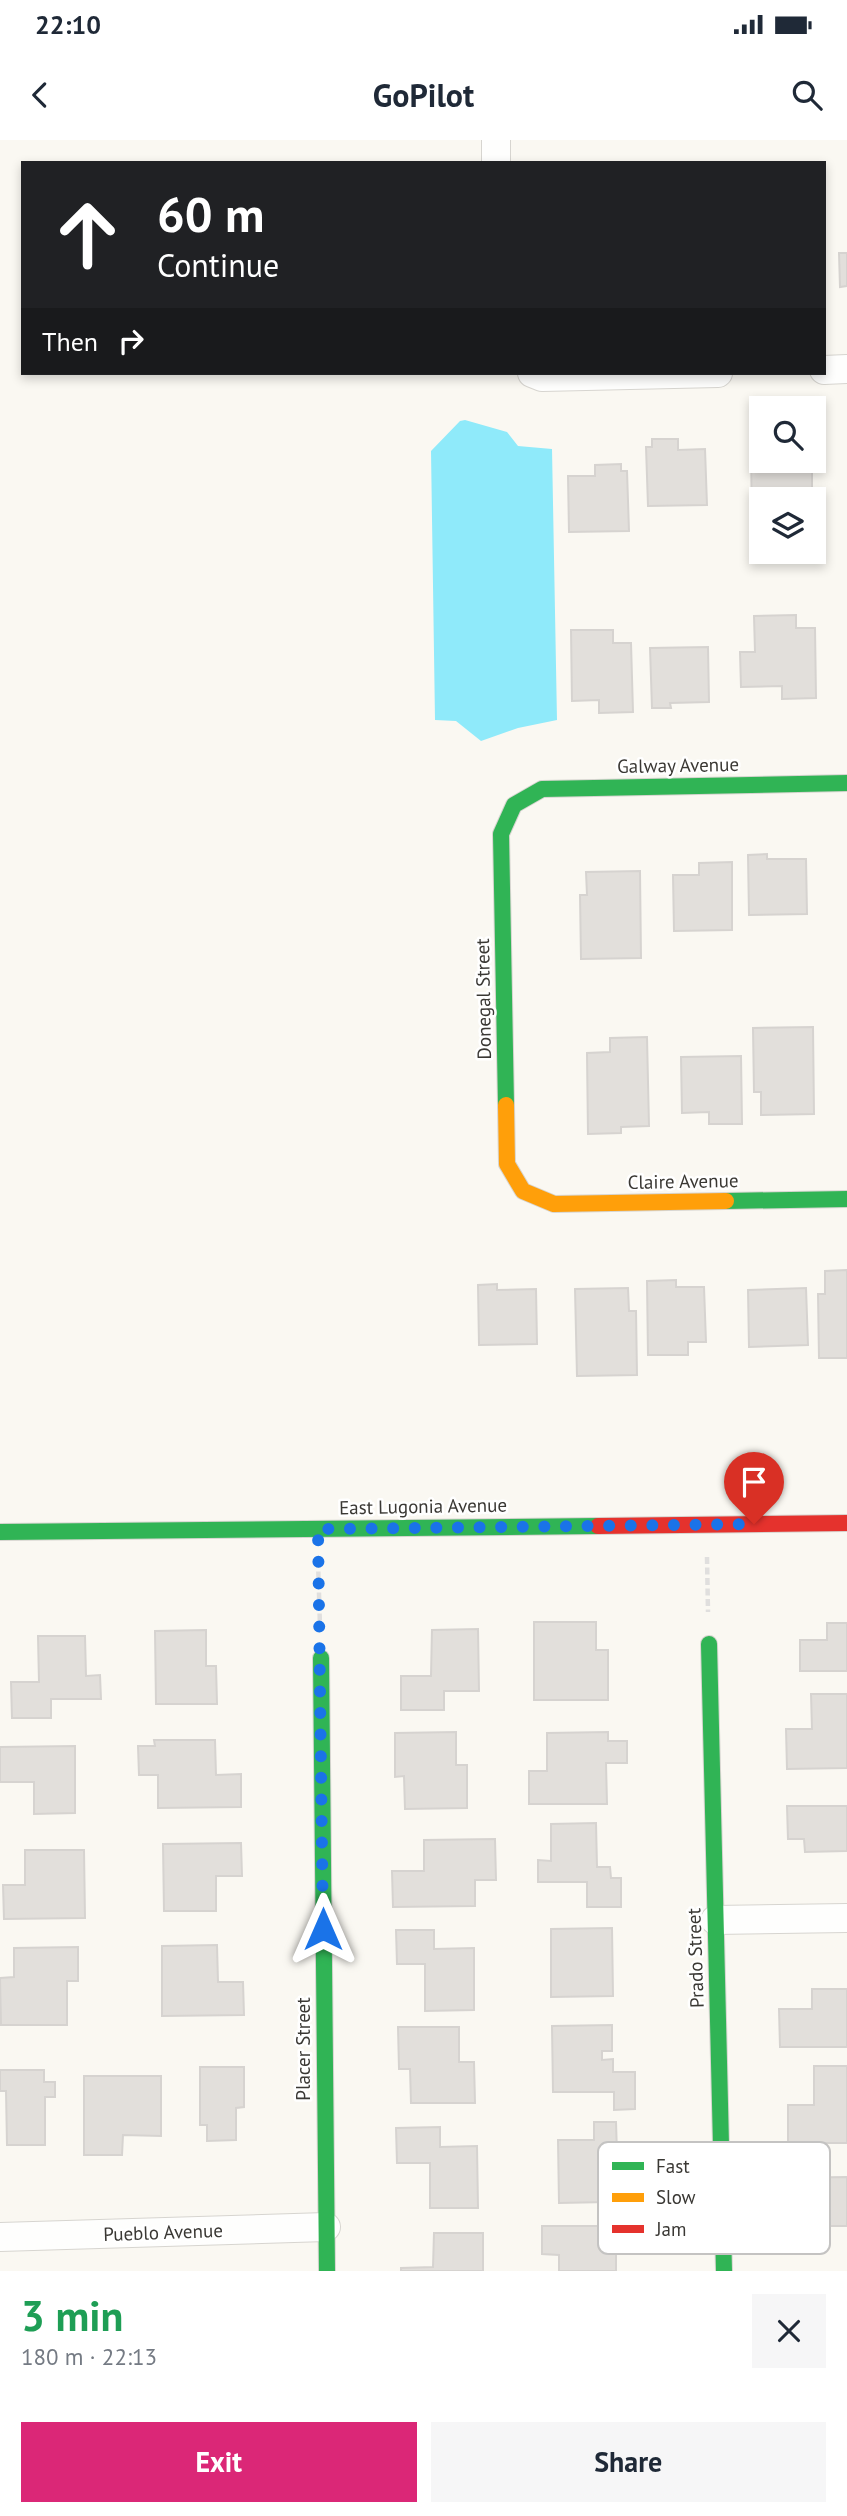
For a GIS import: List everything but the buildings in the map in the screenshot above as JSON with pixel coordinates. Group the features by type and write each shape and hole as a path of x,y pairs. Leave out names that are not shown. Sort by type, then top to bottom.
{"street":[{"path":"496,140 496,161"},
{"path":"826,370 847,369"},
{"path":"537,375 630,375"},
{"name":"Galway Avenue","path":"514,805 542,789 847,783"},
{"name":"Donegal Street","path":"514,805 501,834 506,1150 507,1164 523,1191"},
{"name":"Claire Avenue","path":"523,1191 554,1204 847,1199"},
{"name":"East Lugonia Avenue","path":"0,1532 847,1523"},
{"name":"Prado Street","path":"709,1644 721,2142"},
{"name":"Placer Street","path":"321,1658 327,2271"},
{"path":"715,1920 847,1917"},
{"name":"Pueblo Avenue","path":"0,2236 326,2227"}],"path":[{"path":"707,1524 709,1644"},
{"path":"318,1529 321,1658"}],"water":[{"path":"465,420 507,432 518,446 552,449 557,720 518,728 481,741 456,721 435,720 431,451 460,421"}],"traffic: fast":[{"path":"506,1105 501,834 514,805 542,789 847,783"},
{"path":"726,1201 847,1199"},
{"path":"0,1532 598,1526"},
{"path":"709,1644 721,2142"},
{"path":"321,1658 327,2271"},
{"path":"724,2254 724,2271"}],"traffic: slow":[{"path":"506,1105 507,1164 523,1191 554,1204 726,1201"}],"traffic: jam":[{"path":"598,1526 847,1523"}],"route":[{"path":"323,1929 318,1529 754,1524"}]}
